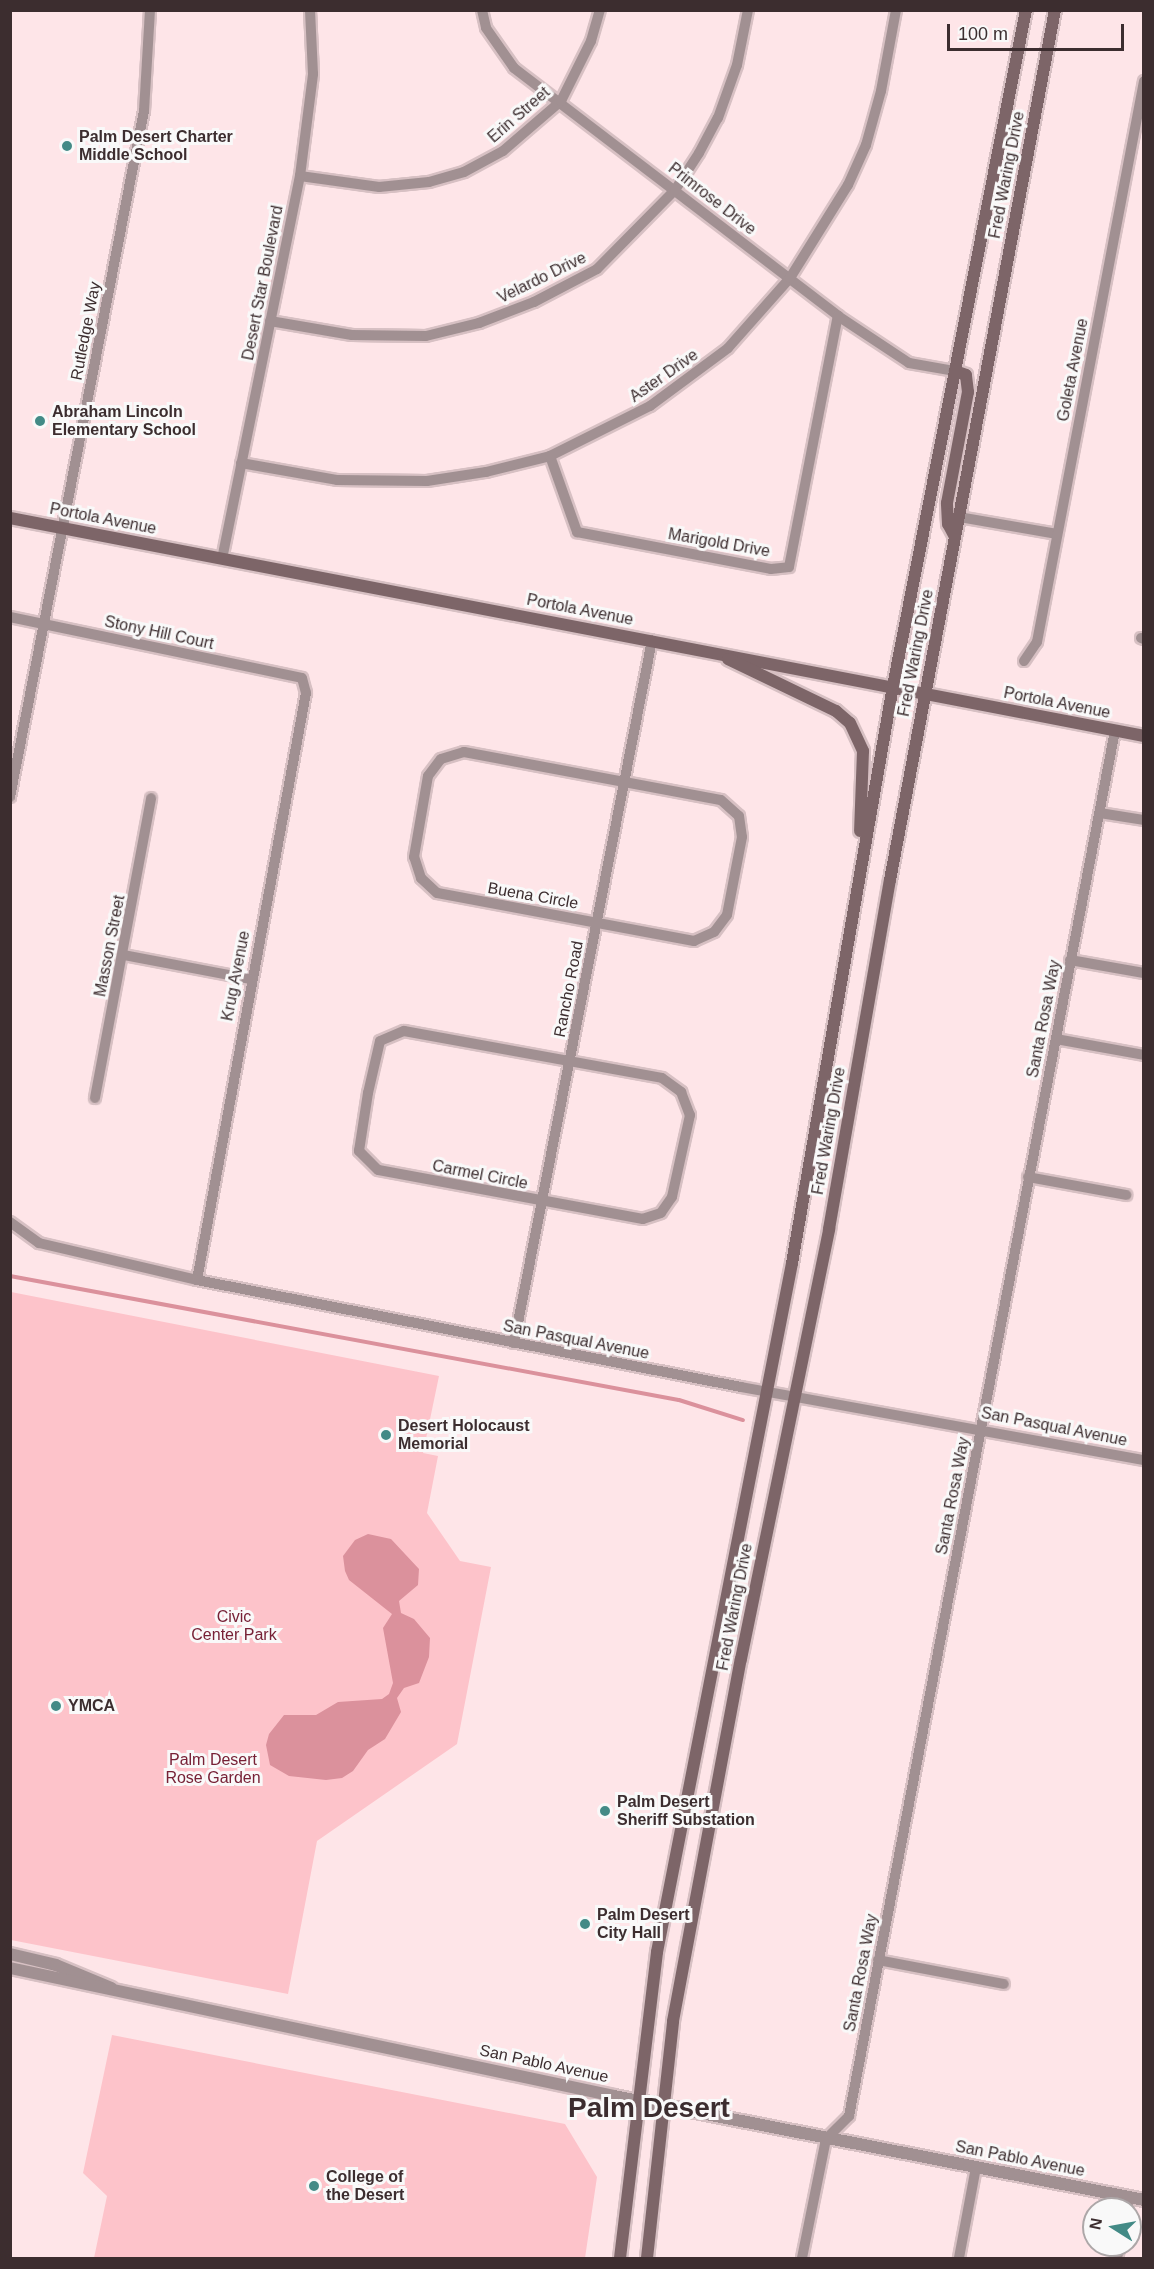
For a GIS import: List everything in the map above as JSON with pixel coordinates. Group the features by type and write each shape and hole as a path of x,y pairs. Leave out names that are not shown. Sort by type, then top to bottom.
{"main road":[{"name":"Fred Waring Drive","path":"620,2259 657,1952 765,1391 792,1263 859,869 893,687 1026,10"},
{"name":"Fred Waring Drive","path":"647,2259 673,2021 795,1396 1055,10"},
{"path":"955,371 966,375 968,392 947,503 948,524 955,537"},
{"name":"Portola Avenue","path":"10,518 926,692 1143,736"},
{"path":"713,652 836,711 858,734 863,751 859,869"}],"street":[{"name":"Rutledge Way","path":"10,797 15,754 44,624 144,111 150,10"},
{"name":"Desert Star Boulevard","path":"222,559 300,176 313,74 310,10"},
{"name":"Primrose Drive","path":"482,10 486,28 514,68 561,101 838,316 909,363 955,371"},
{"name":"Erin Street","path":"300,176 379,187 429,182 464,172 503,151 561,101 591,42 600,10"},
{"name":"Velardo Drive","path":"270,321 352,335 426,336 478,323 534,302 597,269 675,190 718,118 737,66 748,10"},
{"name":"Aster Drive","path":"241,463 337,480 428,481 486,472 550,456 650,406 728,348 789,278 848,185 866,144 897,10"},
{"name":"Goleta Avenue","path":"1024,661 1037,642 1143,81"},
{"name":"Marigold Drive","path":"550,456 577,532 760,567 789,567 838,316"},
{"path":"959,517 1057,534"},
{"name":"Stony Hill Court","path":"10,617 302,678"},
{"name":"Rancho Road","path":"514,1344 626,782 652,640"},
{"name":"Krug Avenue","path":"196,1280 250,979 306,693 302,678"},
{"name":"Santa Rosa Way","path":"826,2139 849,2116 1115,731"},
{"name":"Buena Circle","path":"464,752 626,782 721,800 739,816 742,837 727,915 714,932 694,941 437,893 421,878 414,857 428,776 441,759 464,752"},
{"name":"Masson Street","path":"95,1098 124,955 151,798"},
{"path":"1100,813 1143,820"},
{"path":"124,955 250,979"},
{"path":"1070,960 1143,973"},
{"name":"Carmel Circle","path":"404,1030 570,1060 662,1077 681,1092 690,1116 672,1197 661,1213 643,1219 541,1203 378,1170 359,1150 368,1093 380,1041 404,1030"},
{"path":"1056,1039 1143,1055"},
{"path":"1028,1177 1126,1195"},
{"name":"San Pasqual Avenue","path":"10,1222 39,1243 196,1280 514,1344 765,1391 981,1428 1143,1460"},
{"name":"San Pablo Avenue","path":"10,1954 56,1965 115,1990"},
{"path":"879,1960 1004,1984"},
{"name":"San Pablo Avenue","path":"10,1968 638,2101 976,2167 1103,2197"},
{"path":"802,2259 826,2139"},
{"path":"958,2259 976,2167"}],"green space":[{"name":"Civic Center Park","path":"11,1292 439,1376 423,1453 438,1456 427,1513 460,1561 491,1567 457,1744 317,1841 288,1994 11,1940"},
{"name":"College of the Desert","path":"112,2035 565,2124 597,2177 585,2258 94,2258 107,2196 83,2173"}],"shaded area":[{"path":"368,1534 391,1539 419,1569 418,1585 399,1601 401,1613 414,1619 430,1638 429,1657 419,1683 404,1688 397,1698 401,1712 385,1739 368,1750 353,1771 342,1778 326,1780 289,1776 270,1765 266,1745 269,1734 284,1715 316,1715 338,1702 382,1699 389,1694 393,1683 383,1628 392,1614 349,1580 345,1571 343,1556 355,1540"}],"waterway":[{"path":"10,1276 679,1400 743,1420"}],"place":[{"name":"Palm Desert Charter Middle School","path":"67,146"},
{"name":"Abraham Lincoln Elementary School","path":"40,421"},
{"name":"Desert Holocaust Memorial","path":"386,1435"},
{"name":"YMCA","path":"56,1706"},
{"name":"Palm Desert Sheriff Substation","path":"605,1811"},
{"name":"Palm Desert City Hall","path":"585,1924"},
{"name":"College of the Desert","path":"314,2186"}],"district":[{"name":"Palm Desert","path":"649,2108"}],"park label":[{"name":"Palm Desert Rose Garden","path":"213,1769"}]}
